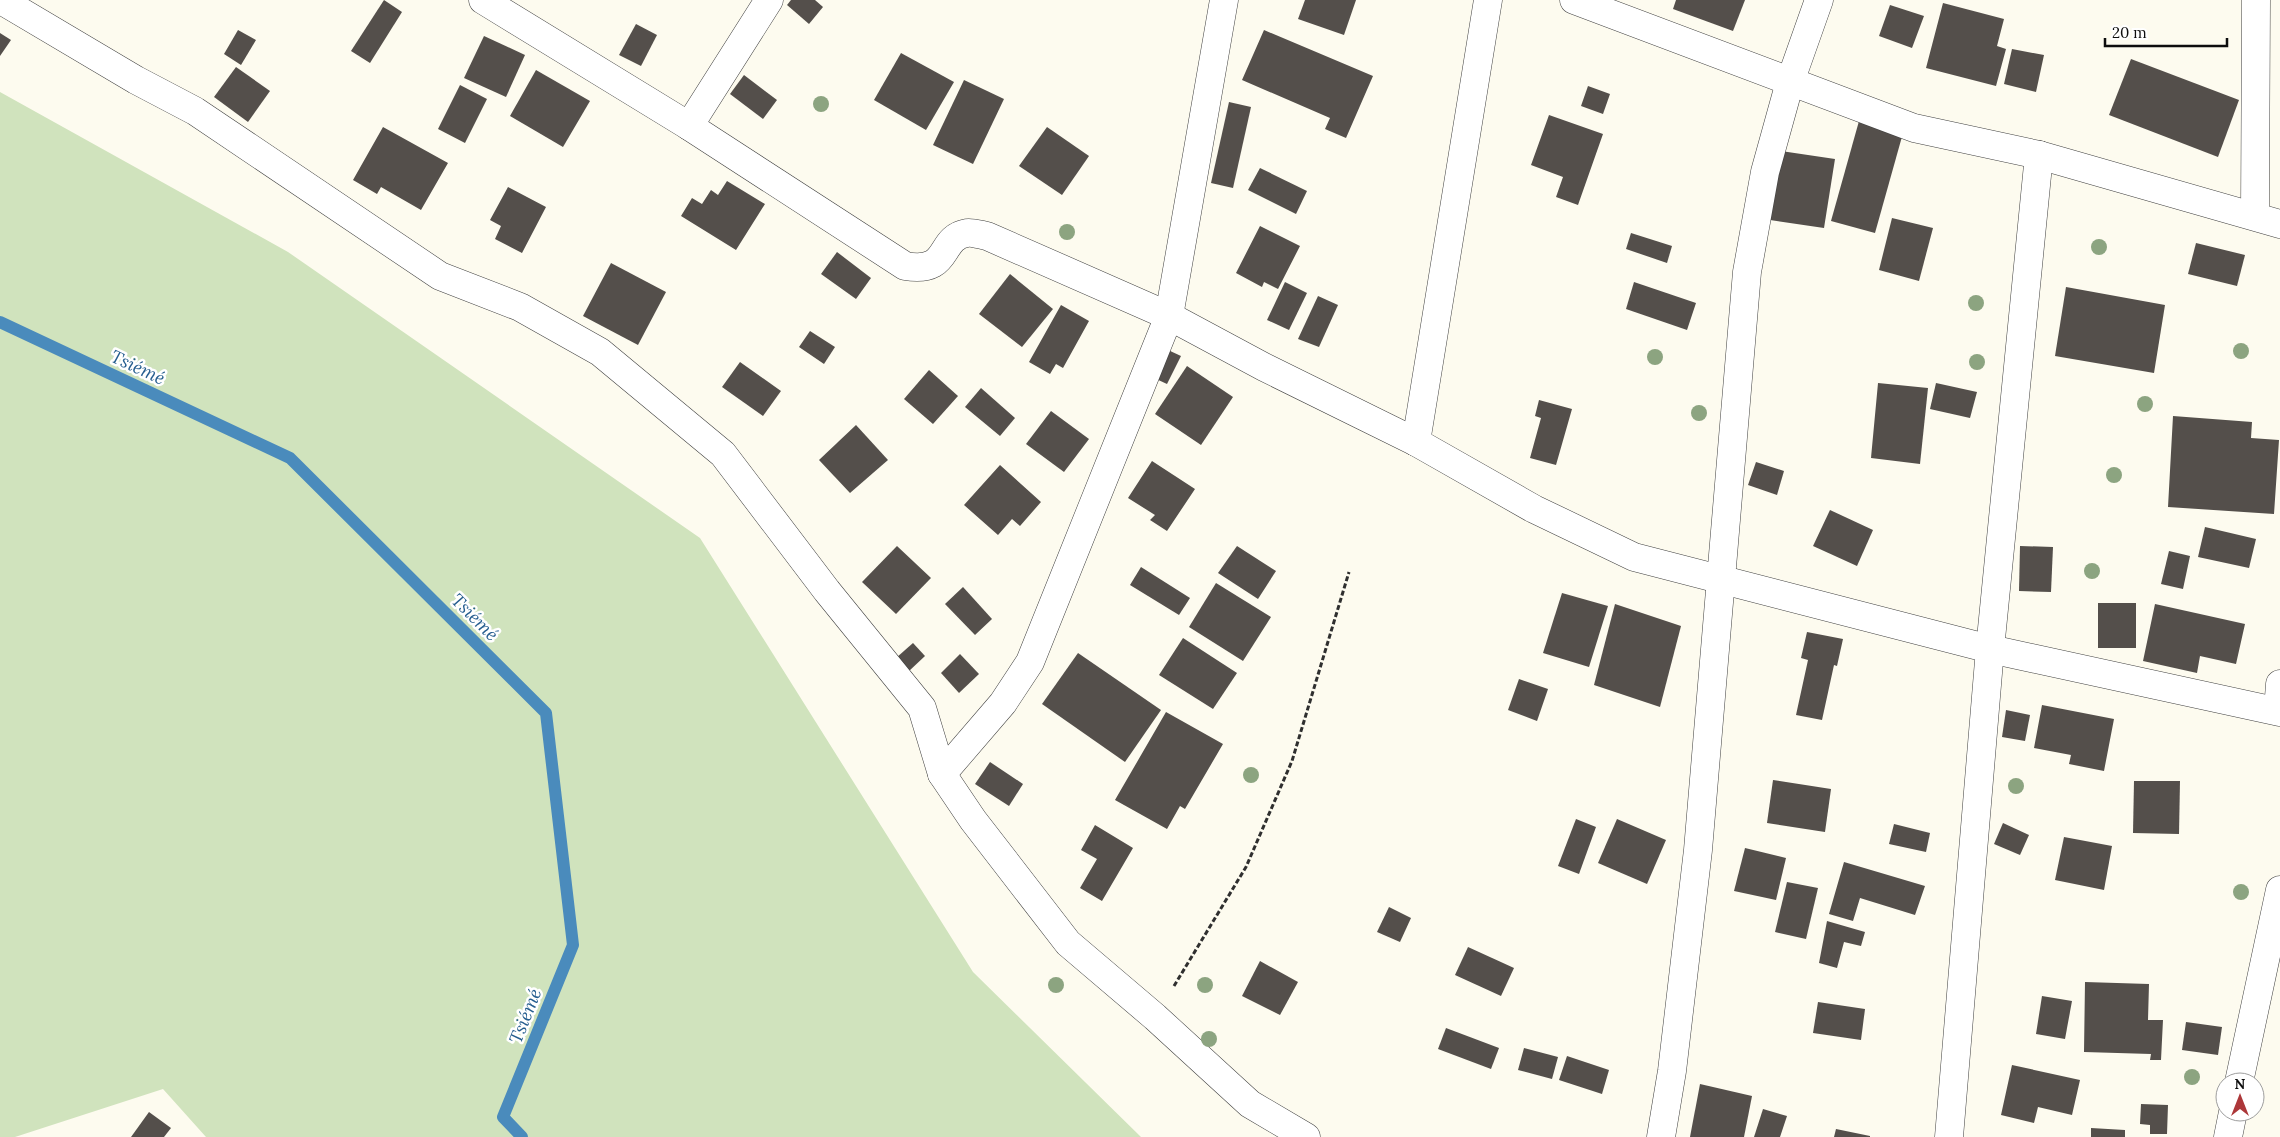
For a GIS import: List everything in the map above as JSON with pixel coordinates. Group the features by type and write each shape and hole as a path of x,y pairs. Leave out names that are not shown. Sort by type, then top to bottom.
{"street":[{"path":"1,0 136,80 195,111 440,276 520,308 600,352 724,454 827,591 922,708 942,774 973,820 1068,943 1250,1104 1306,1137"},
{"path":"483,0 689,126 905,266 920,269 934,264 953,240 967,232 987,236 1169,316 1264,367 1416,442 1534,509 1634,557 1990,649 2279,711 2280,684"},
{"path":"689,126 769,0"},
{"path":"942,774 1003,703 1030,662 1169,316 1224,0"},
{"path":"1416,442 1488,0"},
{"path":"1661,1137 1672,1071 1698,850 1747,272 1765,172 1790,82 1819,0"},
{"path":"1591,3 1790,82 1914,128 2039,155 2267,220 2256,0"},
{"path":"1950,1137 1990,649 2039,155"},
{"path":"2241,1072 2280,890"},
{"path":"2228,1137 2231,1122"}],"path":[{"path":"1155,1018 1250,858 1292,761 1349,572"}],"green space":[{"path":"0,92 288,252 700,538 973,972 1141,1137 206,1137 163,1089 15,1137 0,1137"}],"building":[{"path":"384,0 402,12 370,63 351,51"},
{"path":"791,0 815,0 823,7 809,24 787,5"},
{"path":"1305,0 1356,0 1344,35 1298,19"},
{"path":"1676,0 1745,0 1733,31 1673,9"},
{"path":"1943,3 2004,19 1997,46 2006,49 1996,86 1926,68"},
{"path":"1890,5 1924,16 1912,48 1879,36"},
{"path":"636,24 657,35 641,66 619,55"},
{"path":"238,30 256,40 241,65 224,54"},
{"path":"1264,30 1373,76 1346,138 1325,129 1330,118 1242,80"},
{"path":"0,33 11,40 0,56"},
{"path":"484,36 525,55 506,97 464,78"},
{"path":"2012,49 2044,55 2036,92 2004,84"},
{"path":"901,53 954,82 926,130 874,100"},
{"path":"2131,59 2239,100 2218,157 2109,115"},
{"path":"236,67 270,91 248,122 214,97"},
{"path":"536,70 590,101 563,147 510,116"},
{"path":"744,75 777,100 763,119 730,94"},
{"path":"964,80 1004,99 973,164 933,145"},
{"path":"460,85 487,99 465,143 438,129"},
{"path":"1588,86 1610,94 1603,114 1581,106"},
{"path":"1229,102 1251,107 1233,188 1211,183"},
{"path":"1549,115 1603,134 1578,205 1556,197 1563,177 1531,165"},
{"path":"1859,121 1903,133 1875,233 1831,221"},
{"path":"383,127 448,163 421,210 381,187 377,194 353,180"},
{"path":"1047,127 1089,156 1062,195 1019,166"},
{"path":"1781,151 1835,159 1824,228 1770,220"},
{"path":"1260,168 1307,191 1296,214 1248,190"},
{"path":"727,181 765,204 736,250 681,216 692,198 702,204 711,190 718,195"},
{"path":"508,187 546,207 522,253 495,239 501,226 490,220"},
{"path":"1892,218 1933,228 1919,281 1879,270"},
{"path":"1260,226 1300,246 1278,289 1264,282 1262,287 1236,273"},
{"path":"1631,233 1672,246 1667,263 1626,249"},
{"path":"2196,243 2245,255 2237,286 2188,274"},
{"path":"837,252 871,278 856,299 821,274"},
{"path":"611,263 666,292 638,345 583,316"},
{"path":"1010,274 1053,309 1022,347 979,314"},
{"path":"1285,282 1307,293 1289,330 1267,320"},
{"path":"1634,282 1696,303 1687,330 1626,309"},
{"path":"2066,287 2165,305 2154,373 2055,356"},
{"path":"1318,296 1338,305 1319,347 1298,339"},
{"path":"1061,305 1089,321 1063,368 1056,364 1050,374 1029,362"},
{"path":"810,331 835,347 824,364 799,347"},
{"path":"1168,350 1181,356 1167,384 1154,378"},
{"path":"740,362 781,391 763,416 722,387"},
{"path":"1187,366 1233,397 1201,445 1155,414"},
{"path":"929,370 958,396 933,424 904,399"},
{"path":"1878,383 1928,388 1920,464 1871,458"},
{"path":"1936,383 1977,392 1970,418 1930,409"},
{"path":"981,388 1015,418 1000,436 965,407"},
{"path":"1539,400 1572,409 1556,465 1530,458 1541,418 1535,416"},
{"path":"1051,411 1089,439 1064,472 1026,444"},
{"path":"2173,416 2252,422 2251,438 2279,440 2274,514 2168,507"},
{"path":"856,425 888,460 850,493 819,460"},
{"path":"1152,461 1195,489 1167,531 1150,520 1155,515 1128,498"},
{"path":"1756,462 1784,471 1777,495 1748,485"},
{"path":"1000,465 1041,502 1020,526 1012,519 998,535 964,505"},
{"path":"1830,510 1873,530 1857,566 1813,546"},
{"path":"2205,527 2256,539 2249,568 2198,557"},
{"path":"897,546 931,578 896,614 862,582"},
{"path":"1237,546 1276,571 1258,599 1218,573"},
{"path":"2020,546 2053,547 2051,592 2019,591"},
{"path":"2169,551 2190,556 2183,589 2161,584"},
{"path":"1141,567 1190,598 1179,615 1130,585"},
{"path":"1216,583 1271,617 1243,661 1189,627"},
{"path":"963,587 992,619 975,635 945,604"},
{"path":"1562,593 1608,606 1589,667 1543,653"},
{"path":"2098,603 2136,603 2136,648 2098,648"},
{"path":"1615,604 1681,626 1660,707 1594,685"},
{"path":"2155,604 2245,624 2236,664 2200,656 2197,673 2143,661"},
{"path":"1807,632 1843,639 1837,666 1834,665 1822,720 1796,715 1808,660 1801,658"},
{"path":"1183,638 1237,673 1213,709 1159,675"},
{"path":"913,643 925,656 908,672 896,658"},
{"path":"1078,653 1161,710 1125,762 1042,704"},
{"path":"960,654 979,674 959,693 941,673"},
{"path":"1519,679 1548,689 1537,721 1508,710"},
{"path":"2042,705 2114,719 2104,771 2069,764 2071,755 2034,748"},
{"path":"2006,710 2030,715 2025,741 2002,737"},
{"path":"1166,712 1223,744 1185,809 1180,806 1167,829 1115,800"},
{"path":"990,762 1023,784 1009,806 975,784"},
{"path":"1773,780 1831,789 1825,832 1767,823"},
{"path":"2134,781 2180,781 2179,834 2133,833"},
{"path":"1576,819 1596,827 1579,874 1558,866"},
{"path":"1617,819 1666,840 1647,884 1598,863"},
{"path":"2003,823 2029,835 2020,855 1994,844"},
{"path":"1894,824 1930,833 1926,852 1889,844"},
{"path":"1095,825 1133,848 1102,901 1080,888 1097,859 1081,850"},
{"path":"2064,837 2112,846 2104,890 2055,880"},
{"path":"1745,848 1786,858 1776,900 1734,891"},
{"path":"1844,862 1925,886 1915,915 1860,898 1853,921 1829,914"},
{"path":"1787,882 1818,888 1806,939 1775,932"},
{"path":"1389,907 1411,918 1400,942 1377,932"},
{"path":"1827,921 1865,932 1861,946 1844,942 1837,968 1819,963"},
{"path":"1468,947 1514,968 1501,996 1455,975"},
{"path":"1260,961 1298,982 1280,1015 1242,996"},
{"path":"2085,982 2149,984 2148,1020 2163,1020 2161,1060 2150,1060 2151,1054 2084,1052"},
{"path":"2042,996 2072,1001 2065,1039 2036,1034"},
{"path":"1818,1002 1865,1009 1861,1040 1813,1033"},
{"path":"2186,1022 2222,1027 2218,1055 2182,1050"},
{"path":"1446,1028 1499,1048 1491,1069 1438,1049"},
{"path":"1524,1048 1558,1057 1552,1079 1518,1070"},
{"path":"1567,1056 1609,1070 1602,1094 1559,1080"},
{"path":"2012,1065 2080,1080 2072,1115 2038,1107 2034,1123 2001,1115"},
{"path":"1700,1084 1752,1096 1744,1137 1690,1137"},
{"path":"2141,1104 2168,1105 2167,1134 2150,1134 2150,1125 2140,1124"},
{"path":"1763,1109 1787,1116 1780,1137 1754,1137"},
{"path":"149,1112 171,1128 164,1137 131,1137"},
{"path":"2091,1128 2125,1130 2125,1137 2091,1137"},
{"path":"1836,1129 1870,1136 1870,1137 1834,1137"}],"waterway":[{"name":"Tsiémé","path":"0,322 290,458 546,713 573,945 503,1117 522,1137"}]}
